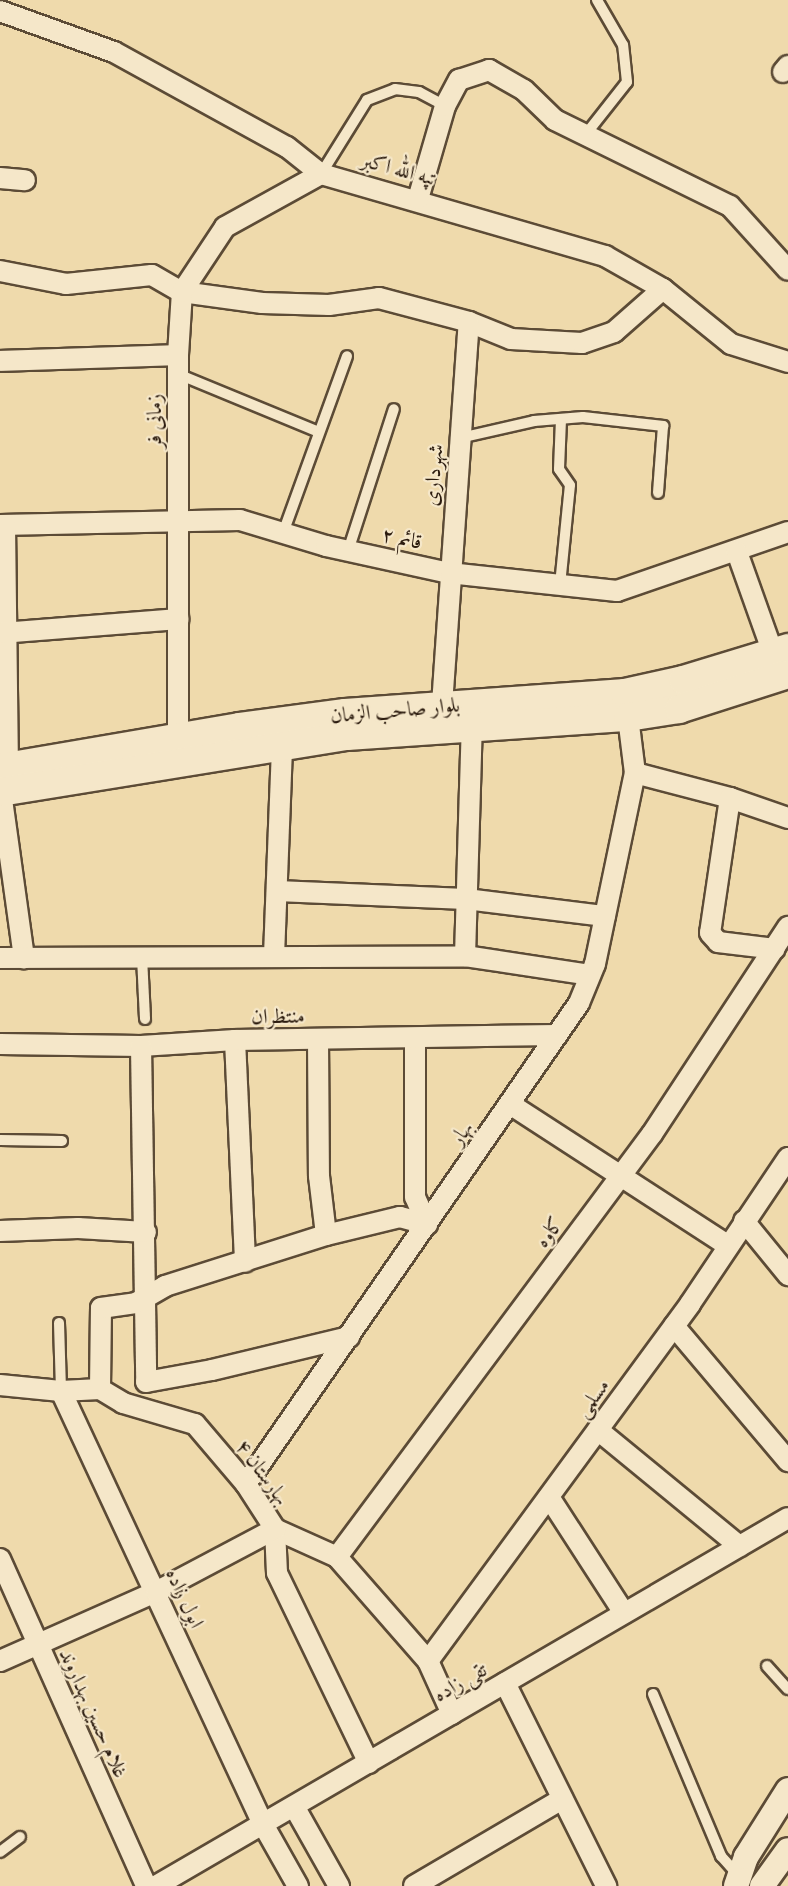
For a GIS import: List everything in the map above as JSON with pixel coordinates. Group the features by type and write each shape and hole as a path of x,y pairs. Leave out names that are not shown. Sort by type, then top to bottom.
{"main road":[{"name":"بلوار صاحب الزمان","path":"2,780 178,738 345,713 626,693 783,658"},
{"name":"بلوار صاحب الزمان","path":"2,780 282,745 472,726 628,717 678,709 783,658"}],"street":[{"name":"تپه الله اکبر","path":"0,11 114,52 287,147 321,174 418,199 605,256 663,290 731,344 788,362"},
{"path":"418,199 446,106 459,80 489,70 524,90 555,120 730,206 788,270"},
{"name":"زمانی فر","path":"178,738 178,364 182,292 225,226 321,174"},
{"path":"0,178 26,180"},
{"path":"0,271 66,284 152,275 182,292 262,303 329,305 379,298 469,322 511,339 582,343 614,332 663,290"},
{"name":"شهرداری","path":"442,705 449,573 469,322"},
{"path":"0,361 178,364"},
{"name":"قائم ۲","path":"2,525 240,520 348,551 449,573 617,591 737,552 788,532"},
{"path":"2,525 2,780 24,958"},
{"path":"737,552 783,658"},
{"path":"3,633 178,619"},
{"name":"بهار","path":"246,1484 579,1004 590,975 635,773 628,717"},
{"path":"465,956 472,726"},
{"path":"274,956 282,745"},
{"path":"635,773 730,798 788,818"},
{"path":"730,798 710,933 718,942 775,949"},
{"path":"276,891 466,899 604,916"},
{"name":"کاوه","path":"337,1557 621,1176 788,927"},
{"path":"0,958 465,956 590,975"},
{"name":"منتظران","path":"0,1044 141,1046 235,1040 557,1035"},
{"path":"415,1038 415,1197 427,1224"},
{"path":"318,1039 319,1176 326,1235"},
{"path":"235,1040 245,1262"},
{"path":"141,1046 146,1232 146,1382 212,1370 349,1337"},
{"path":"510,1104 727,1245"},
{"name":"مسلمی","path":"428,1661 674,1326 788,1158"},
{"path":"0,1385 61,1391 100,1389 101,1308 136,1303 165,1286 326,1235 400,1217 427,1224"},
{"path":"744,1221 788,1275"},
{"path":"0,1231 78,1228 146,1232"},
{"path":"674,1326 788,1461"},
{"name":"بهارستان ۴","path":"100,1389 123,1403 195,1424 246,1484 275,1529 337,1557 428,1661 452,1714"},
{"name":"ابول زاده","path":"61,1391 264,1826 298,1886"},
{"path":"598,1430 739,1546"},
{"path":"549,1497 624,1614"},
{"name":"تقی زاده","path":"156,1886 295,1808 788,1518"},
{"path":"0,1661 156,1592 275,1529 277,1573 369,1764"},
{"name":"غلام حسین بهداروند","path":"2,1570 146,1886"},
{"path":"505,1683 606,1886"},
{"path":"738,1881 746,1857 788,1790"},
{"path":"414,1886 562,1798"},
{"path":"295,1808 339,1886"},
{"path":"762,1886 788,1850"}],"lane":[{"path":"586,134 627,82 623,45 597,0"},
{"path":"321,174 367,100 395,89 419,92 446,106"},
{"path":"283,533 347,356"},
{"path":"178,364 320,432"},
{"path":"348,551 394,409"},
{"path":"460,438 583,417 663,426 658,493"},
{"path":"560,585 570,485 559,470 561,419"},
{"path":"142,957 145,1018"},
{"path":"0,1140 62,1141"},
{"path":"59,1323 61,1391"},
{"path":"767,1666 788,1689"},
{"path":"653,1694 721,1856 738,1881"},
{"path":"0,1852 20,1837"}]}
